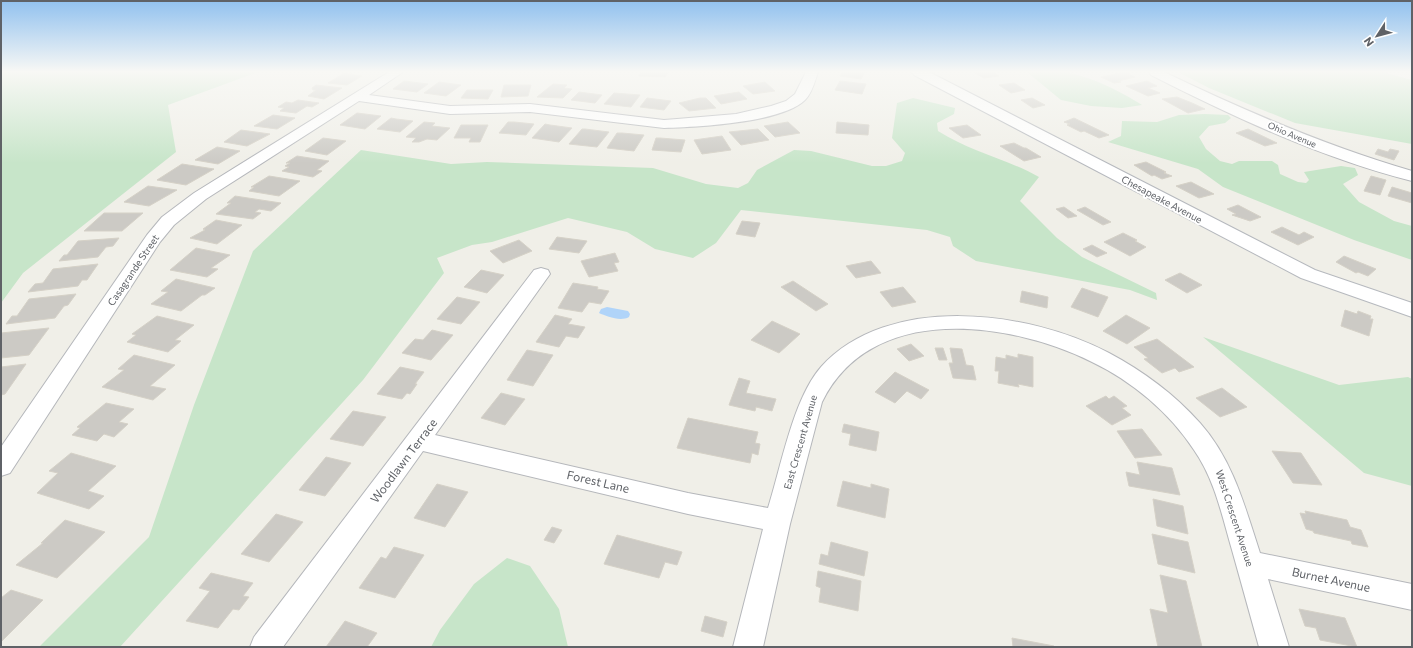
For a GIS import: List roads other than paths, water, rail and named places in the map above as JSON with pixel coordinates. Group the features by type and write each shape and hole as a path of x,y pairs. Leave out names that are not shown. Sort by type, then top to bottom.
{"street":[{"name":"Casagrande Street","path":"1,466 153,239 168,221 200,196 348,102"},
{"path":"394,102 450,110 530,108 664,124 686,124 770,110 793,102"},
{"name":"Chesapeake Avenue","path":"977,102 1303,272 1343,288 1412,310"},
{"name":"Ohio Avenue","path":"1216,102 1325,148 1412,176"},
{"name":"Woodlawn Terrace","path":"265,647 542,274"},
{"name":"East Crescent Avenue","path":"748,647 778,521 810,402 817,385 832,367 865,342 891,331 948,322 996,324"},
{"name":"West Crescent Avenue","path":"996,324 1038,333 1074,346 1120,369 1164,400 1191,428 1216,463 1230,497 1274,647"},
{"name":"Forest Lane","path":"419,441 476,452 700,506 778,521"},
{"name":"Burnet Avenue","path":"1249,563 1412,597"}],"water":[{"path":"607,307 628,311 630,314 629,317 617,319 599,313 601,309"}]}
